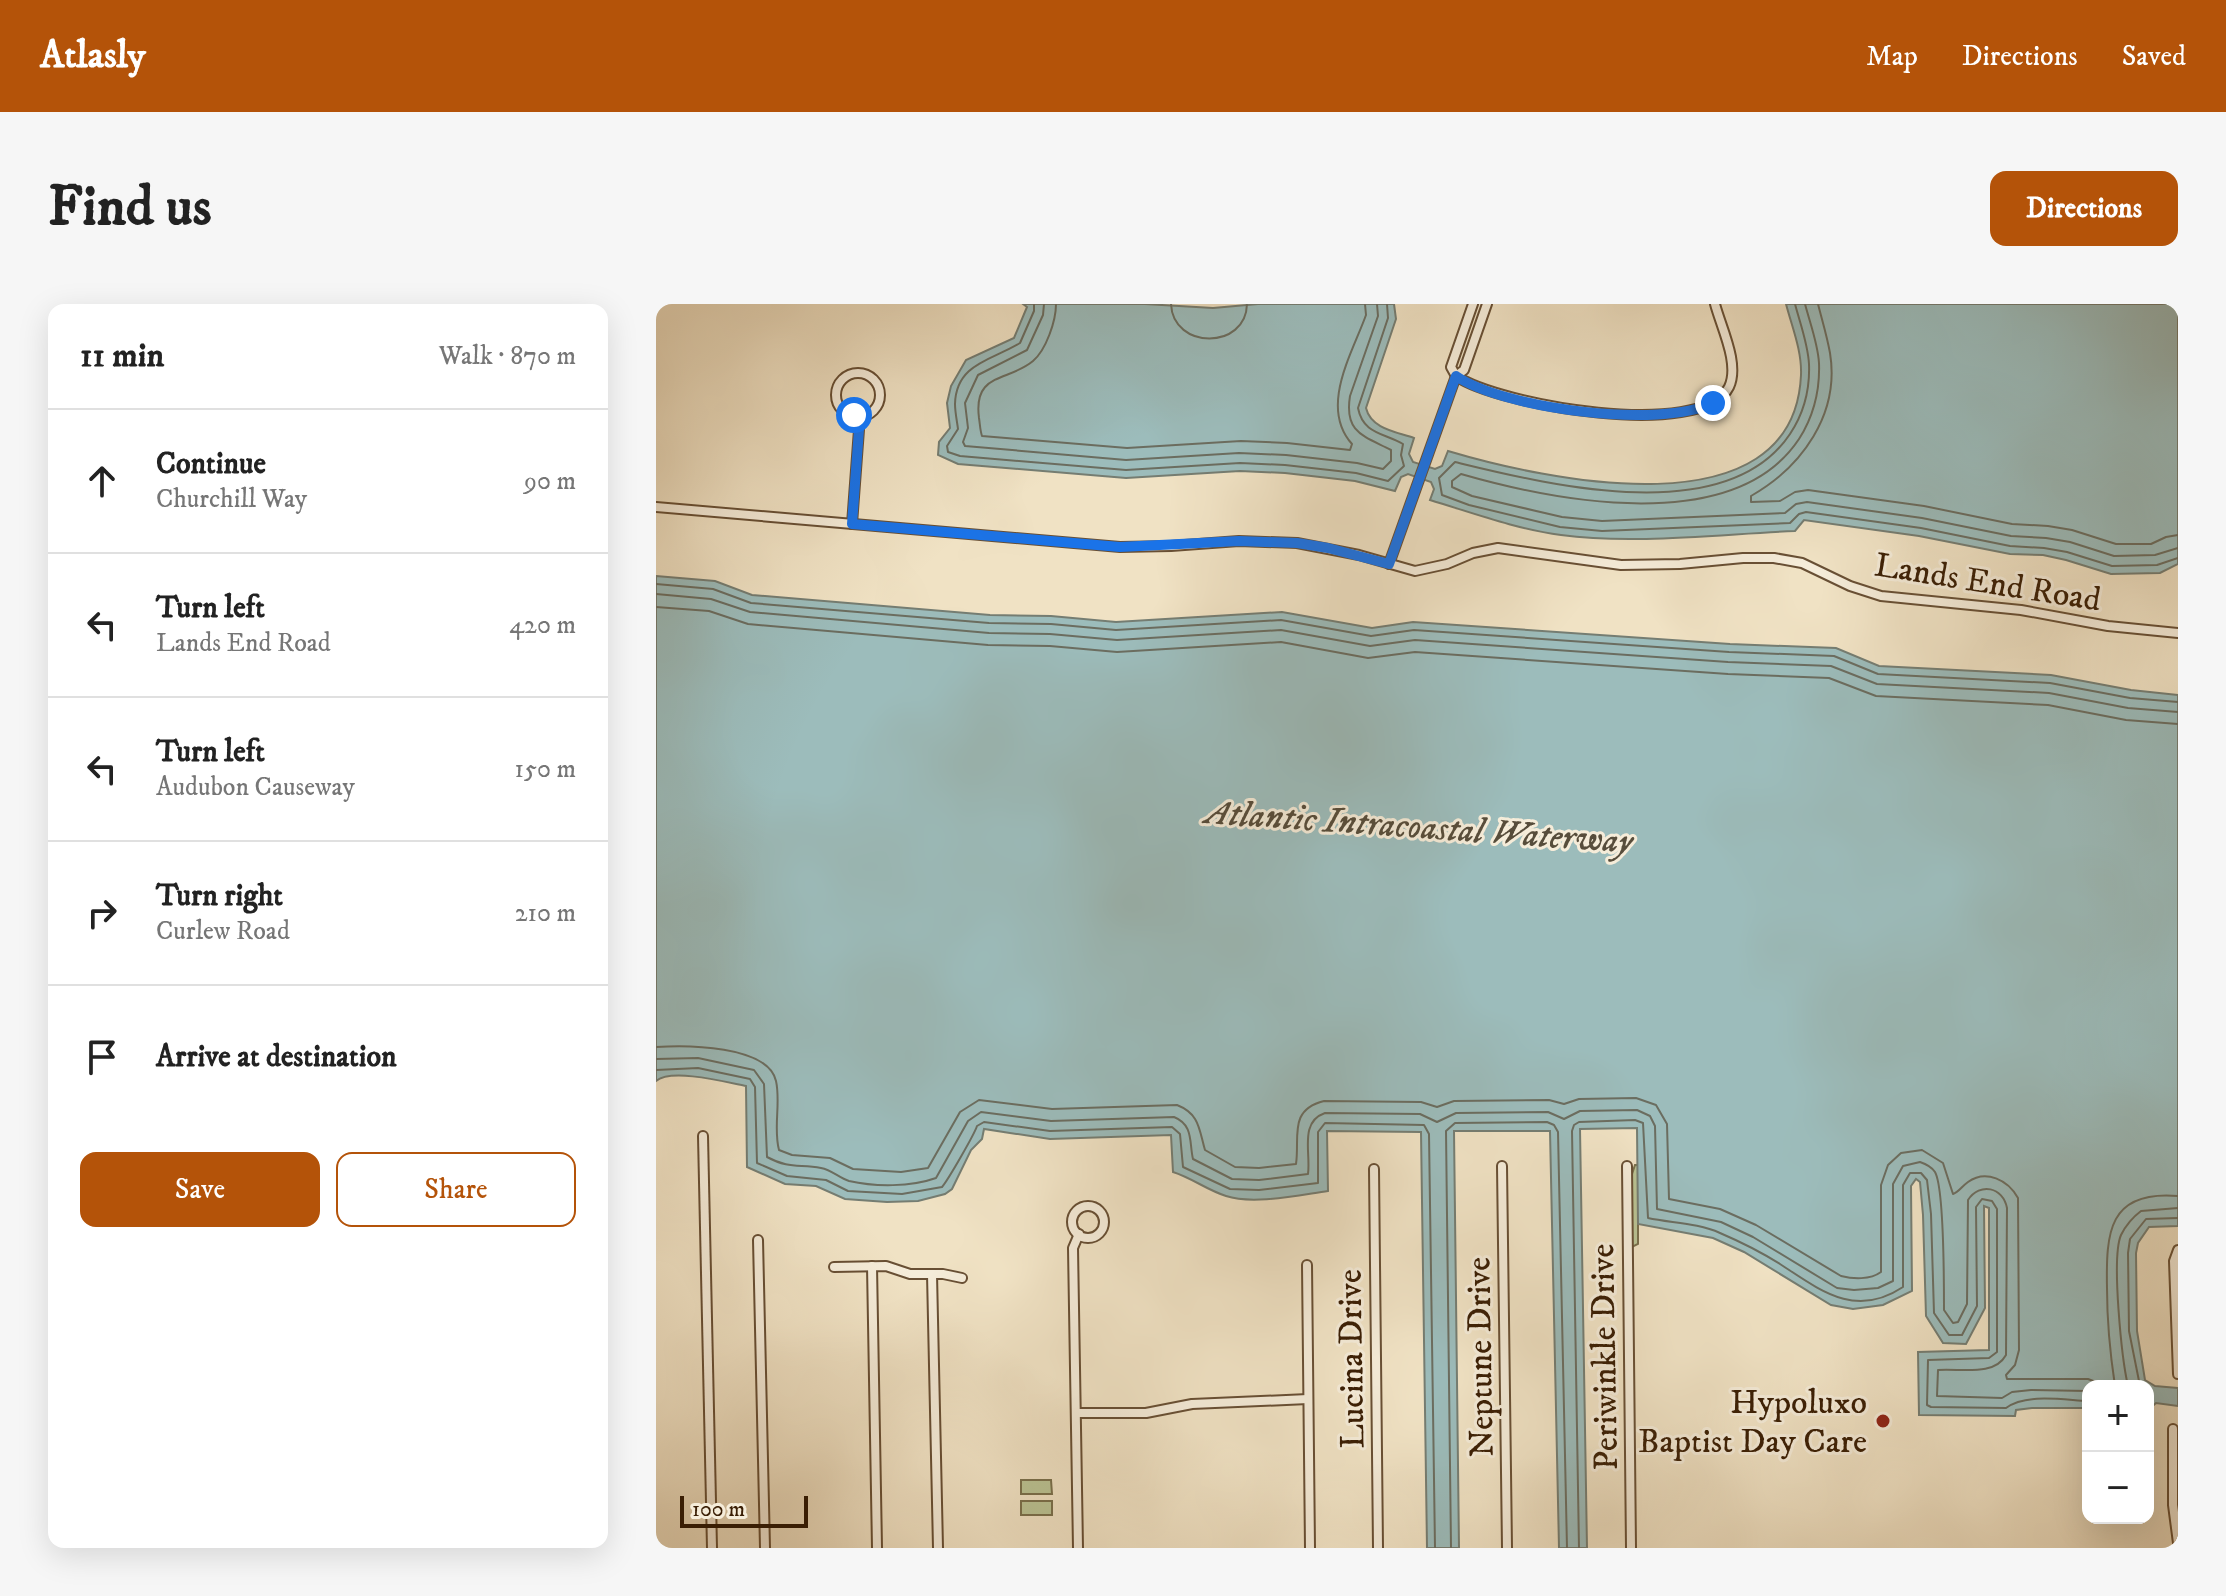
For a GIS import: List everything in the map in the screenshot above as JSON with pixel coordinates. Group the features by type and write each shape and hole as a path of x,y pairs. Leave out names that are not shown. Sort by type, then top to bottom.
{"street":[{"path":"1473,304 1451,367 1456,376 1472,385 1514,398 1572,410 1656,415 1707,406 1723,395 1732,377 1715,304"},
{"path":"1389,564 1456,376 1464,370 1487,304"},
{"path":"851,375 873,378 881,390 873,411 860,416 848,413 837,403 840,382 851,375"},
{"path":"852,524 860,416"},
{"name":"Lands End Road","path":"656,507 1120,547 1239,541 1297,543 1415,571 1498,548 1621,565 1774,558 1802,563 1850,586 1881,596 2008,609 2108,626 2178,633"},
{"path":"703,1136 712,1548"},
{"name":"Neptune Drive","path":"1502,1166 1507,1548"},
{"name":"Periwinkle Drive","path":"1627,1166 1631,1548"},
{"name":"Lucina Drive","path":"1374,1169 1378,1548"},
{"path":"1078,1548 1073,1248 1079,1234"},
{"path":"758,1240 765,1548"},
{"path":"2178,1250 2174,1261 2178,1374"},
{"path":"1307,1265 1310,1548"},
{"path":"872,1266 877,1548"},
{"path":"834,1267 886,1266 910,1274 962,1278"},
{"path":"932,1274 938,1548"},
{"path":"1076,1413 1146,1413 1192,1404 1308,1399"},
{"path":"2173,1429 2173,1505 2178,1543"}],"green space":[{"path":"1635,1165 1638,1165 1638,1244 1632,1247 1631,1177"},
{"path":"1021,1480 1051,1480 1052,1494 1021,1494"},
{"path":"1021,1501 1052,1501 1052,1515 1021,1515"}],"water":[{"path":"1023,304 1145,304 1213,308 1258,304 1394,304 1396,319 1366,408 1379,425 1414,438 1409,454 1413,462 1435,469 1442,466 1448,451 1542,474 1599,482 1657,484 1711,477 1756,459 1788,426 1801,366 1786,304 2178,304 2178,564 2160,573 2111,574 2043,555 2010,554 1919,536 1804,520 1795,531 1647,539 1589,538 1528,529 1430,500 1434,489 1431,482 1408,474 1401,477 1395,491 1355,481 1285,473 1240,471 1126,478 958,464 938,455 939,442 950,428 947,403 951,386 966,360 1014,338 1027,307"},
{"name":"Atlantic Intracoastal Waterway","path":"656,576 715,581 752,595 990,615 1116,622 1282,612 1372,628 1413,622 1730,644 1836,648 1879,666 2051,675 2178,695 2178,1226 2149,1227 2138,1243 2137,1331 2145,1380 2082,1380 2082,1408 2032,1408 2016,1410 2015,1416 1919,1415 1918,1352 1989,1350 1989,1208 1984,1206 1985,1308 1966,1344 1943,1343 1926,1316 1923,1215 1920,1182 1916,1179 1911,1186 1912,1291 1883,1305 1853,1309 1831,1305 1744,1252 1713,1238 1638,1224 1637,1128 1580,1129 1587,1548 1559,1548 1550,1131 1454,1131 1459,1548 1427,1548 1421,1132 1327,1131 1328,1191 1249,1200 1219,1193 1173,1172 1171,1135 1050,1139 984,1129 982,1139 971,1150 952,1189 918,1201 887,1202 845,1199 816,1186 785,1184 747,1167 746,1086 686,1076 663,1077 656,1081"},
{"path":"2154,1385 2178,1388 2178,1406 2154,1405"}],"place":[{"name":"Hypoluxo Baptist Day Care","path":"1883,1421"}],"route":[{"path":"854,415 860,416 852,524 1120,547 1222,541 1297,543 1389,564 1456,376 1472,385 1514,398 1572,410 1656,415 1713,403"}]}
